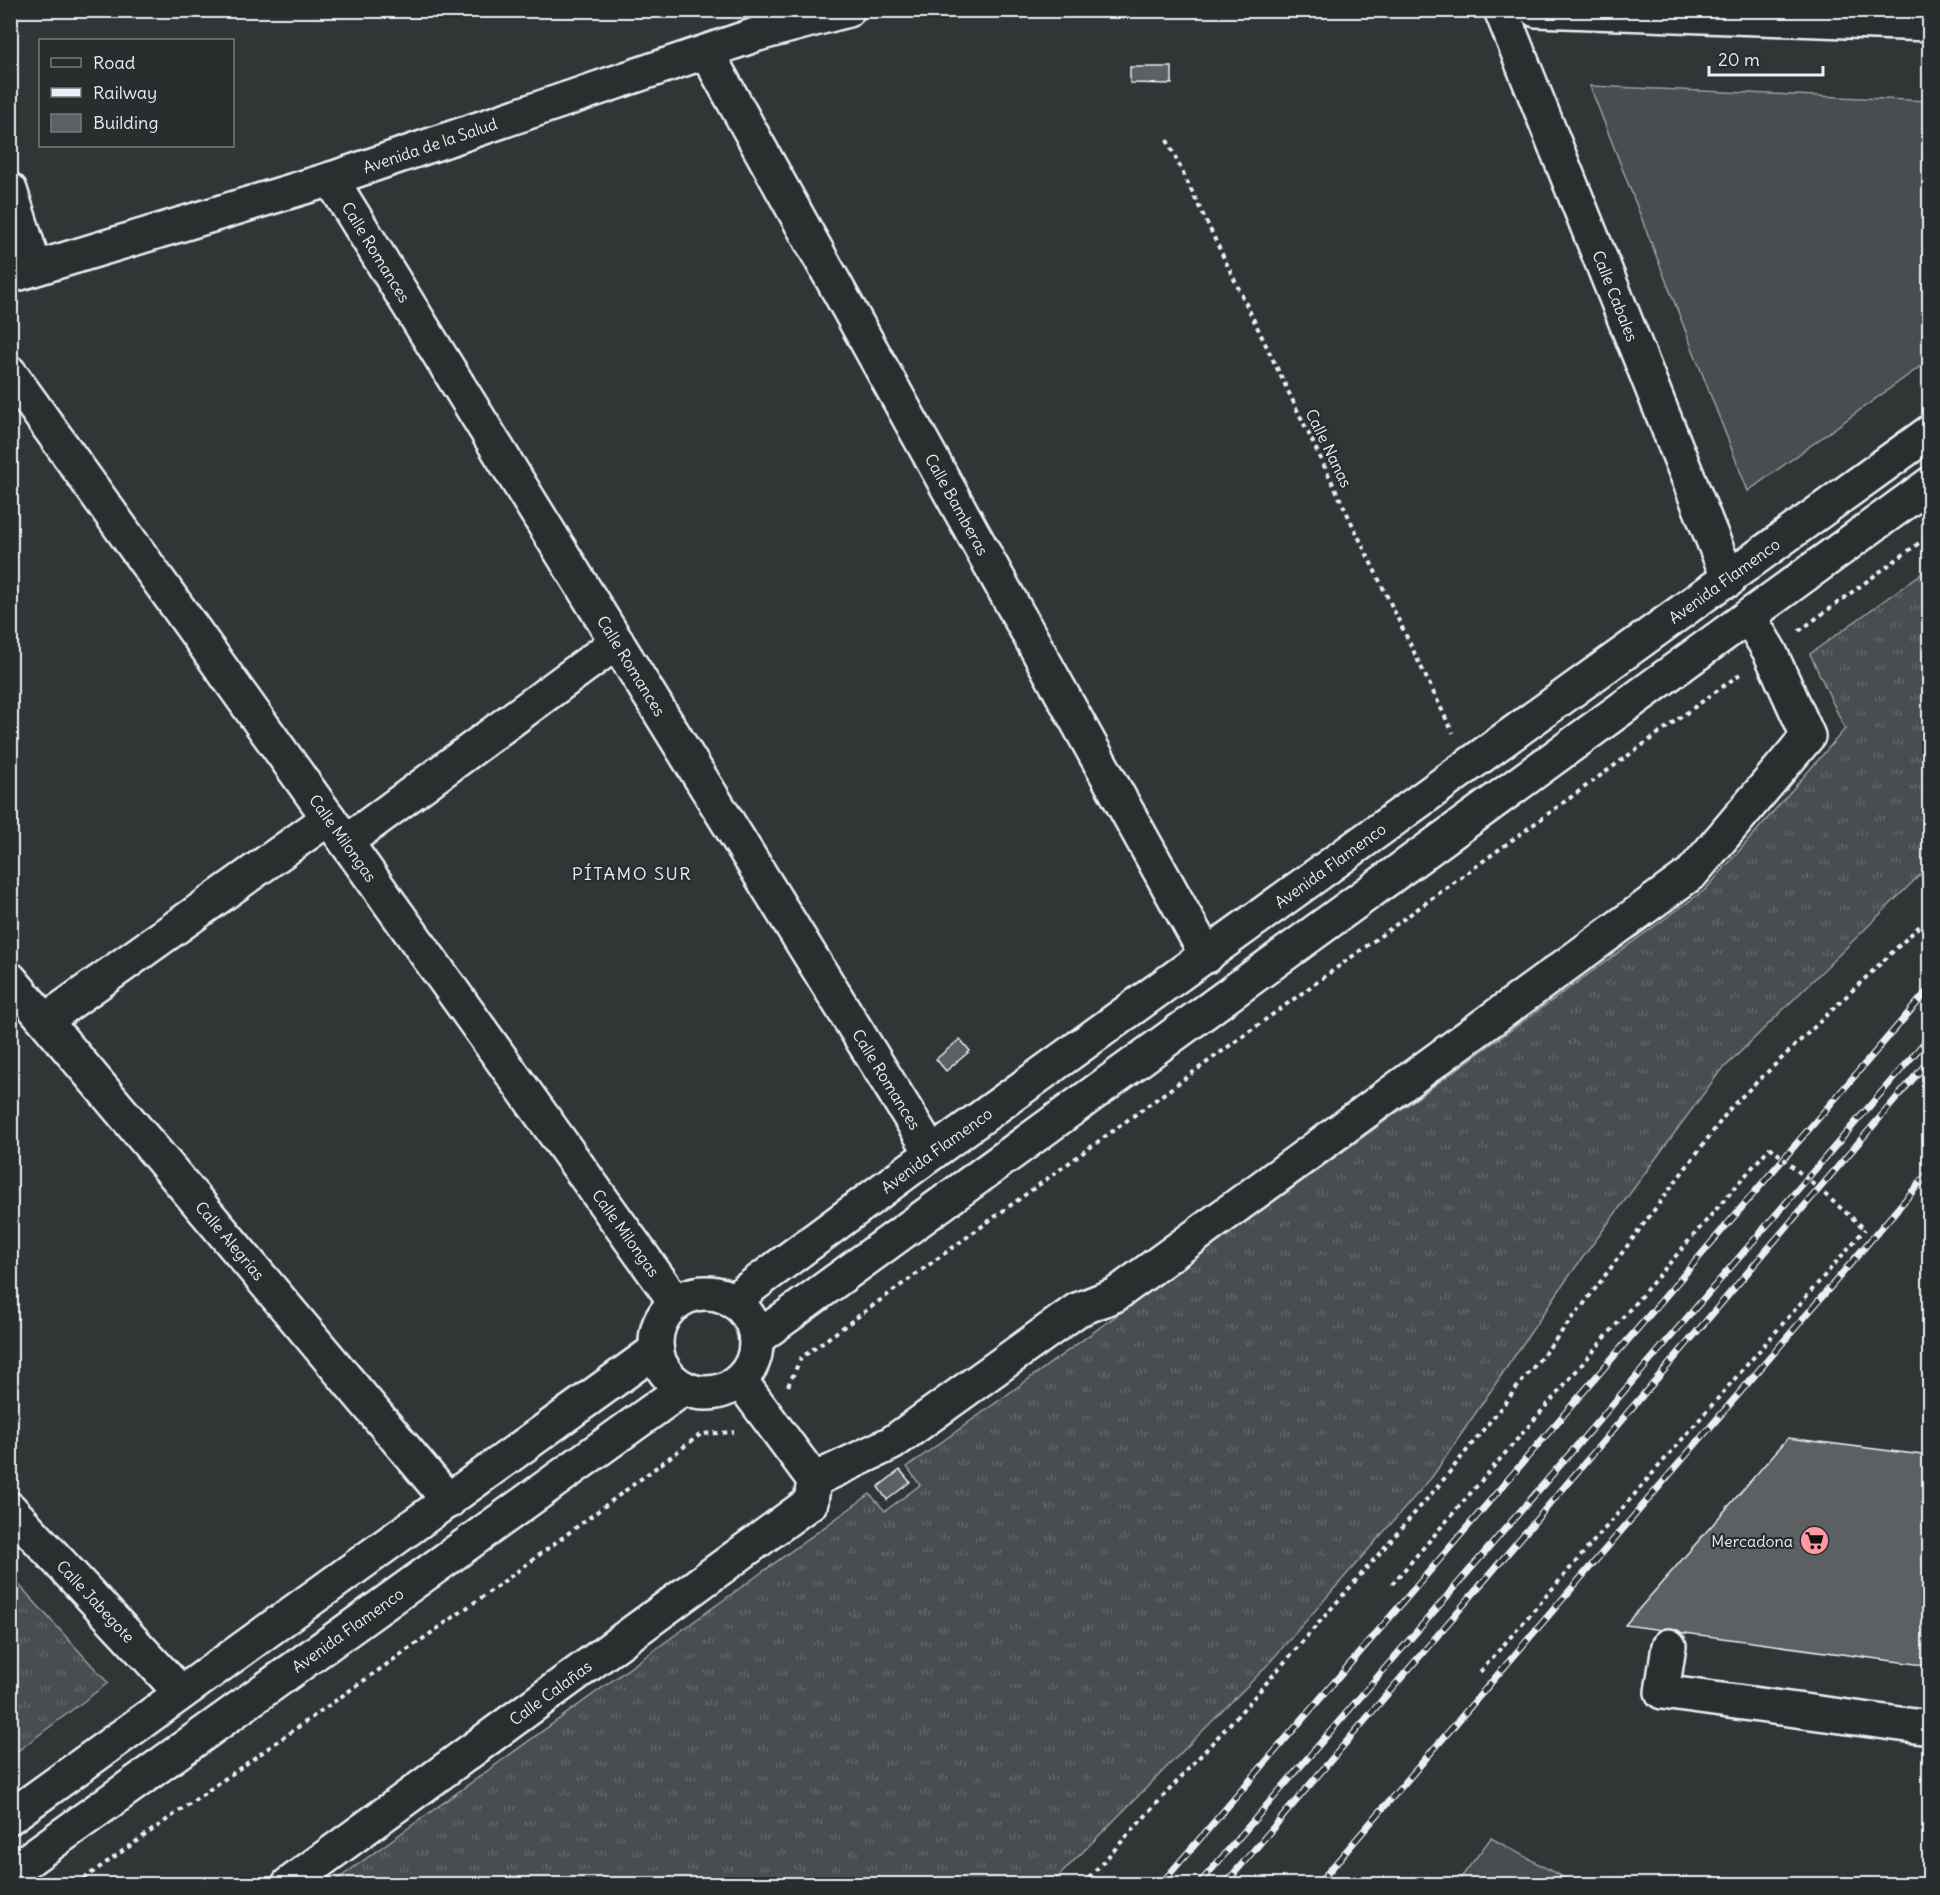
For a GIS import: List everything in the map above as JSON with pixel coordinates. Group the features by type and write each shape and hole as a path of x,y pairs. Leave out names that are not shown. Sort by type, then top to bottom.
{"street":[{"name":"Avenida de la Salud","path":"23,272 331,178 707,53 755,22 848,10"},
{"name":"Calle Cabales","path":"1501,10 1729,580"},
{"path":"1536,10 1929,24"},
{"name":"Calle Bamberas","path":"707,53 1207,956"},
{"name":"Calle Romances","path":"331,178 932,1153"},
{"path":"10,190 23,272"},
{"name":"Calle Milongas","path":"10,373 675,1303"},
{"name":"Avenida Flamenco","path":"732,1301 932,1153 1729,580 1929,432"},
{"path":"756,1339 1929,484"},
{"path":"1749,617 1770,652"},
{"path":"46,1020 337,830 617,642"},
{"name":"Calle Calañas","path":"289,1884 812,1491 892,1443 1077,1310 1115,1295 1692,873 1808,736 1770,652"},
{"name":"Calle Alegrías","path":"10,979 449,1502"},
{"path":"704,1293 719,1295 732,1301 744,1311 756,1339 750,1368 740,1380 728,1388 713,1393 698,1393 684,1388 670,1378 661,1366 656,1350 659,1324 675,1303 689,1296 704,1293"},
{"path":"10,1817 449,1502 656,1350"},
{"path":"740,1380 765,1413 812,1491"},
{"name":"Avenida Flamenco","path":"10,1873 684,1388"},
{"name":"Calle Jabegote","path":"10,1509 181,1693"},
{"path":"1669,1646 1662,1692 1929,1728"}],"path":[{"name":"Calle Nanas","path":"1167,140 1469,766"},
{"path":"76,1884 499,1585 701,1434 741,1432 786,1393 801,1358 1929,535"},
{"path":"1083,1884 1248,1704 1440,1484 1583,1305 1732,1106 1929,916"},
{"path":"1392,1584 1770,1147 1865,1229 1480,1672"}],"green space":[{"path":"1590,86 1929,101 1929,360 1748,491"},
{"path":"1929,568 1929,866 1718,1074 1567,1279 1432,1477 1262,1671 1051,1884 331,1884 870,1494 885,1511 920,1485 907,1467 1706,889 1845,729 1810,654"},
{"path":"11,1576 108,1683 11,1756"},
{"path":"1491,1838 1575,1884 1456,1884"}],"building":[{"path":"1130,67 1172,67 1172,84 1130,83"},
{"path":"960,1039 970,1051 946,1071 936,1059"},
{"name":"Mercadona","path":"1788,1438 1930,1456 1930,1666 1625,1625"},
{"path":"900,1470 910,1482 887,1500 878,1487"}],"railway":[{"path":"1161,1884 1930,988"},
{"path":"1199,1884 1930,1036"},
{"path":"1225,1884 1930,1059"},
{"path":"1318,1884 1930,1171"}],"place":[{"name":"Mercadona","path":"1814,1541"}],"district":[{"name":"PÍTAMO SUR","path":"632,873"}]}
